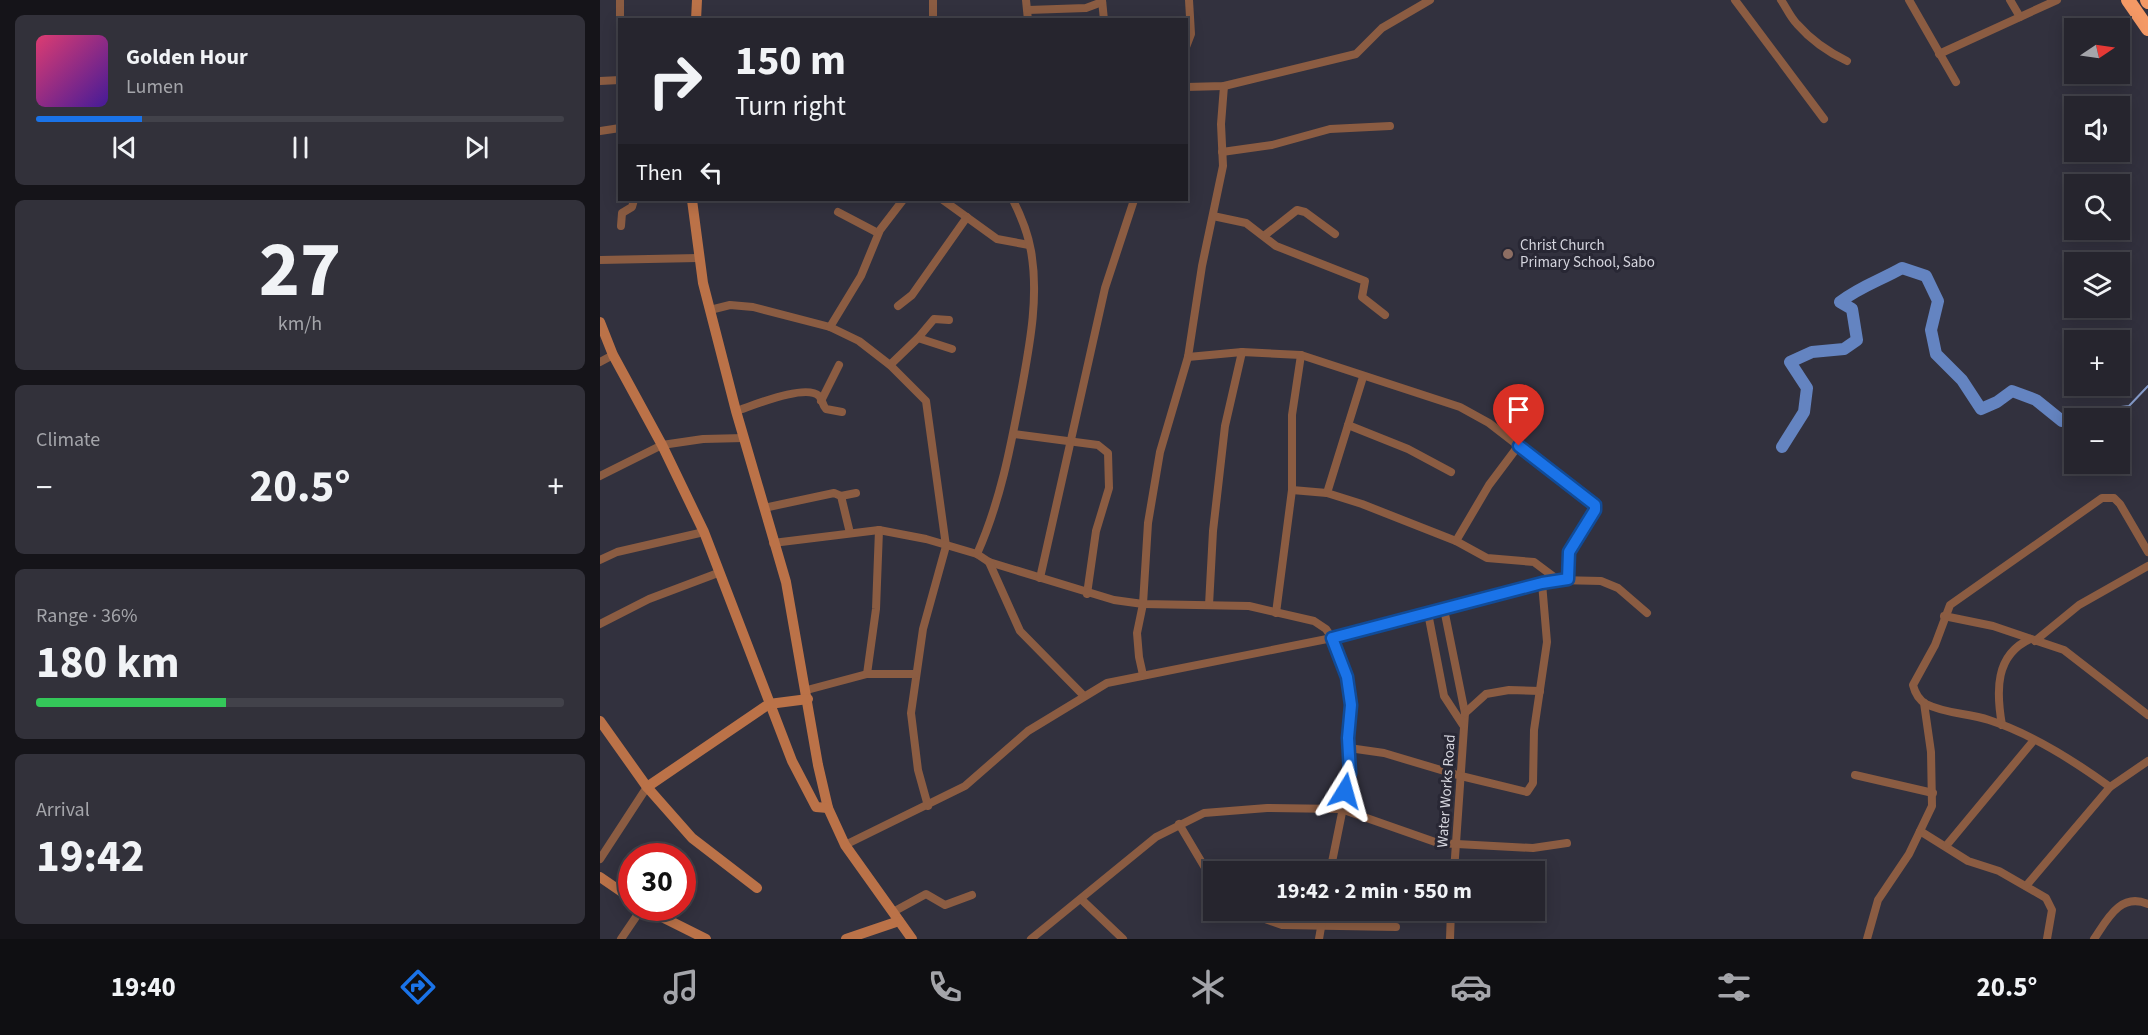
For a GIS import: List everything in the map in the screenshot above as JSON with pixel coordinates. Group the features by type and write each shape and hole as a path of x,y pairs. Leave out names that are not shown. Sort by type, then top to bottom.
{"highway":[{"path":"2128,0 2148,29"}],"street":[{"path":"620,0 620,18"},
{"path":"696,18 697,0"},
{"path":"933,0 933,18"},
{"path":"1026,0 1028,18"},
{"path":"1188,42 1191,34 1190,0"},
{"path":"1188,87 1224,86 1356,54 1382,28 1430,0"},
{"path":"1735,0 1824,119"},
{"path":"1781,0 1795,23 1810,37 1830,53 1847,61"},
{"path":"1909,0 1956,82"},
{"path":"2010,0 2020,17"},
{"path":"1939,54 2057,0"},
{"path":"1028,10 1086,8 1102,1 1104,18"},
{"path":"600,81 618,80"},
{"path":"1143,675 1137,633 1143,604 1148,523 1160,452 1188,357 1223,166 1224,86"},
{"path":"1222,152 1272,145 1330,129 1390,126"},
{"path":"600,131 618,128"},
{"path":"621,226 622,213 632,207 634,201"},
{"path":"692,201 698,258 710,310 736,411 786,582 818,765 828,808 845,845 912,939"},
{"path":"830,327 861,276 878,233 902,201"},
{"path":"945,201 997,239 1029,245"},
{"path":"977,554 993,517 1014,434 1033,311 1029,245 1013,201"},
{"path":"1040,578 1073,440 1105,288 1134,201"},
{"path":"1264,236 1297,210 1305,212 1335,234"},
{"path":"838,212 878,233"},
{"path":"1213,216 1246,223 1276,246 1365,281 1362,297 1385,315"},
{"path":"898,306 912,295 967,217"},
{"path":"600,260 698,258"},
{"path":"710,310 730,305 753,307 830,327 859,341 890,365 920,393 929,411 946,546 931,594 915,674 911,721 918,770 928,806"},
{"path":"890,365 934,319 949,320"},
{"path":"600,322 613,355 662,445 704,532 792,761 816,807 828,808"},
{"path":"918,338 951,349"},
{"path":"1188,357 1242,352 1301,355 1460,407 1489,423 1595,505 1595,510 1569,552 1568,579"},
{"path":"1209,605 1213,531 1225,426 1242,352"},
{"path":"600,362 613,355"},
{"path":"1276,613 1292,490 1292,415 1301,355"},
{"path":"821,401 839,365"},
{"path":"1327,493 1363,377"},
{"path":"736,411 767,400 811,392 826,409 842,412"},
{"path":"1348,425 1408,449 1451,472"},
{"path":"1014,434 1098,445 1108,453 1109,488 1096,531 1087,594"},
{"path":"600,476 662,445 703,439 744,438"},
{"path":"1456,541 1489,485 1519,446"},
{"path":"1292,490 1327,493 1456,541 1487,558 1534,562 1558,580"},
{"path":"764,508 834,493 842,496 856,493"},
{"path":"842,496 850,533"},
{"path":"2110,787 2086,770 2034,740 2002,725 1986,718 1959,715 1924,703 1913,686 1935,645 1944,616 1954,600 2102,498 2114,498 2120,504 2133,522 2148,552"},
{"path":"867,674 876,609 879,530"},
{"path":"773,543 879,530 906,533 977,554 989,562 1087,594 1143,604 1249,606 1314,621 1326,629 1332,638 1347,677 1351,705 1350,773 1332,861"},
{"path":"600,560 617,552 704,532"},
{"path":"989,562 1020,631 1083,695"},
{"path":"2002,725 1999,694 2003,664 2015,646 2032,640 2079,604 2096,597 2148,566"},
{"path":"600,624 667,591 718,573"},
{"path":"845,845 965,786 1028,731 1083,695 1107,683 1332,638 1558,580 1600,581 1618,588 1647,613"},
{"path":"1349,748 1384,753 1523,792 1531,789 1540,691 1548,642 1542,583"},
{"path":"1444,609 1465,713 1464,726"},
{"name":"Water Works Road","path":"1428,613 1444,696 1464,726 1454,861"},
{"path":"1944,616 1993,626 2071,654 2148,715"},
{"path":"600,859 647,787 769,704 867,674 915,674"},
{"path":"1465,713 1486,694 1509,690 1540,691"},
{"path":"1867,939 1878,900 1920,831 1932,806 1933,793 1924,703"},
{"path":"600,722 647,787 692,838 757,888"},
{"path":"1946,846 2034,740"},
{"path":"2026,886 2110,787 2148,761"},
{"path":"1855,775 1933,793"},
{"path":"1031,939 1082,900 1156,837 1204,813 1267,808 1341,809 1438,843 1455,842 1533,848 1567,843"},
{"path":"1179,824 1203,865"},
{"path":"1920,831 1968,861 1999,871 2046,898 2052,915 2047,939"},
{"path":"600,877 618,889"},
{"path":"846,939 896,917 926,894 945,905 972,895"},
{"path":"1082,900 1123,939"},
{"path":"2094,939 2115,908 2134,901 2148,904"},
{"path":"621,939 634,921"},
{"path":"669,921 706,939"},
{"path":"1271,921 1282,925 1321,927 1396,927"},
{"path":"1320,939 1322,921"},
{"path":"1450,939 1451,921"}],"waterway":[{"path":"1782,447 1804,412 1807,388 1790,362 1812,352 1844,349 1857,340 1852,309 1840,302 1902,268 1926,276 1938,301 1931,330 1936,354 1962,380 1981,409 1997,402 2012,391 2036,400 2064,421"},
{"path":"2113,408 2129,406 2148,386"}],"place":[{"name":"Christ Church Primary School, Sabo","path":"1508,254"}],"route":[{"path":"1345,791 1350,773 1348,738 1351,705 1347,677 1332,638 1542,583 1568,579 1569,552 1595,510 1595,505 1519,446"}]}
